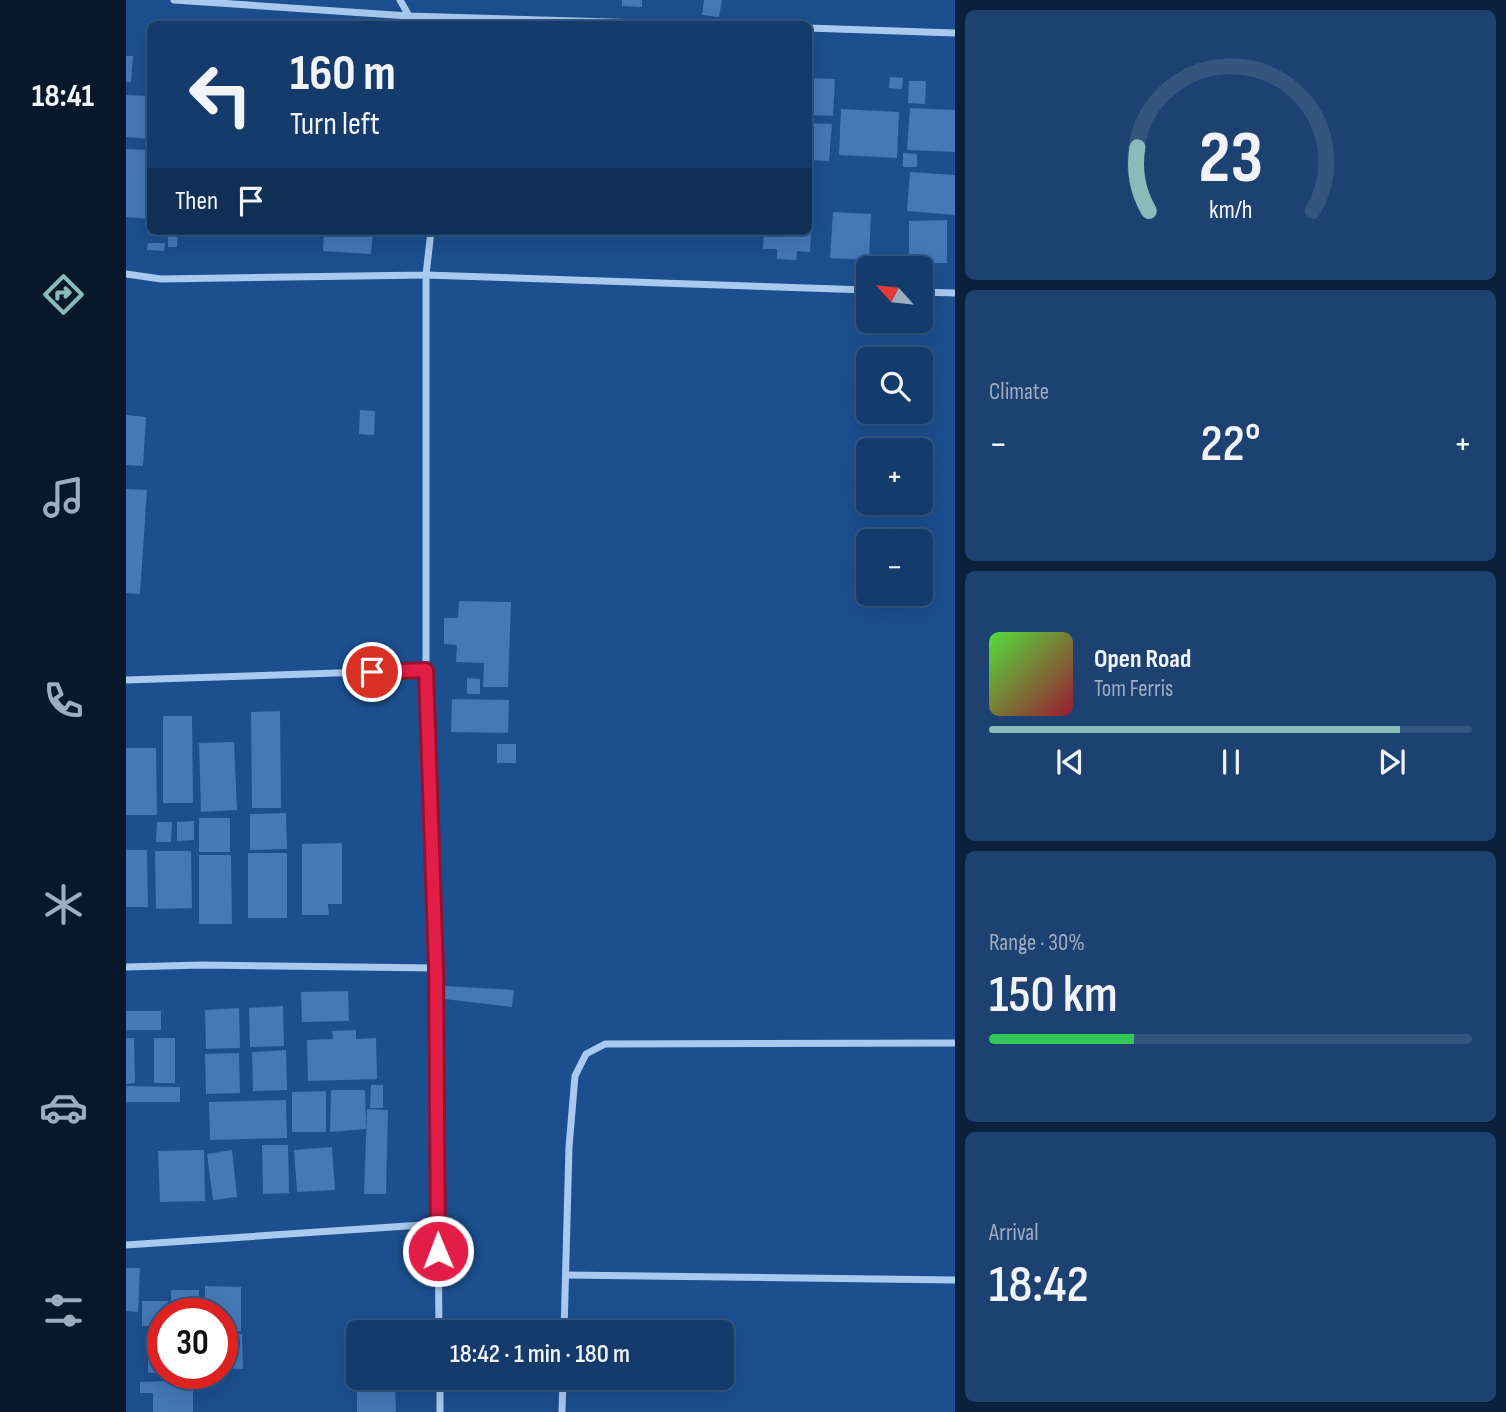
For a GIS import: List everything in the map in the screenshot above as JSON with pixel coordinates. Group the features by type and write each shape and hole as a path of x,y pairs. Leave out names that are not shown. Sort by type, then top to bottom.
{"street":[{"path":"174,0 453,21"},
{"path":"400,0 409,16"},
{"path":"812,28 955,33"},
{"path":"431,235 426,275 426,670 436,968 439,1320"},
{"path":"126,274 162,279 426,275 856,290"},
{"path":"933,292 955,293"},
{"path":"126,680 426,670"},
{"path":"126,967 201,965 436,968"},
{"path":"564,1320 569,1147 575,1076 586,1054 605,1044 955,1044"},
{"path":"126,1245 437,1224"},
{"path":"566,1275 955,1280"},
{"path":"440,1390 440,1412"},
{"path":"562,1412 563,1390"}],"building":[{"path":"622,0 642,0 642,7 622,6"},
{"path":"704,0 722,0 719,17 702,15"},
{"path":"126,56 133,56 131,82 126,82"},
{"path":"890,77 903,78 902,89 889,88"},
{"path":"812,78 835,79 833,116 812,115"},
{"path":"909,81 926,81 925,104 908,103"},
{"path":"126,95 147,96 147,139 126,137"},
{"path":"910,108 955,110 955,152 907,150"},
{"path":"841,109 899,112 897,158 839,155"},
{"path":"812,123 832,124 829,161 812,160"},
{"path":"126,149 147,150 147,219 126,217"},
{"path":"903,153 917,154 917,167 903,167"},
{"path":"910,172 955,175 955,215 907,211"},
{"path":"812,188 814,188 812,220"},
{"path":"833,212 871,214 869,256 856,256 856,259 830,258"},
{"path":"947,220 947,263 933,263 933,256 909,256 909,221"},
{"path":"168,235 178,235 177,247 168,247"},
{"path":"324,235 373,235 371,254 323,251"},
{"path":"764,235 811,235 810,252 797,251 796,260 777,259 777,249 763,249"},
{"path":"148,243 165,243 164,251 147,250"},
{"path":"360,410 375,411 374,435 359,434"},
{"path":"126,415 146,417 143,466 126,465"},
{"path":"126,489 147,490 140,594 126,593"},
{"path":"459,601 511,602 508,687 483,687 484,663 456,662 457,645 444,644 444,618 458,618"},
{"path":"467,678 480,679 480,694 467,694"},
{"path":"452,699 509,700 508,733 451,732"},
{"path":"280,711 281,808 252,808 251,712"},
{"path":"163,716 192,716 193,803 163,803"},
{"path":"234,742 237,810 201,812 199,743"},
{"path":"497,744 516,744 516,763 497,763"},
{"path":"126,748 156,748 157,815 126,815"},
{"path":"286,813 287,849 250,850 250,814"},
{"path":"199,818 230,818 230,852 199,852"},
{"path":"194,821 194,840 177,841 177,822"},
{"path":"157,822 172,822 171,842 156,842"},
{"path":"342,843 342,904 328,904 329,915 302,915 302,844"},
{"path":"126,850 147,850 148,907 126,907"},
{"path":"155,851 191,851 192,908 156,909"},
{"path":"248,853 287,853 287,918 248,918"},
{"path":"199,855 231,855 232,924 199,924"},
{"path":"444,986 514,990 512,1007 444,999"},
{"path":"348,991 349,1021 302,1022 301,992"},
{"path":"283,1006 284,1046 250,1047 249,1008"},
{"path":"239,1008 240,1048 206,1049 205,1010"},
{"path":"126,1011 161,1011 161,1030 126,1030"},
{"path":"356,1030 356,1039 376,1038 377,1079 308,1081 307,1040 333,1039 332,1031"},
{"path":"126,1038 134,1038 135,1083 126,1084"},
{"path":"154,1038 175,1038 175,1083 154,1083"},
{"path":"286,1050 287,1090 253,1091 252,1052"},
{"path":"239,1053 240,1093 206,1094 205,1054"},
{"path":"371,1085 383,1085 383,1108 370,1108"},
{"path":"126,1086 180,1087 180,1102 126,1102"},
{"path":"331,1090 365,1090 366,1129 330,1132"},
{"path":"326,1091 326,1132 292,1132 292,1092"},
{"path":"286,1100 287,1138 210,1140 209,1102"},
{"path":"367,1109 388,1110 386,1194 364,1194"},
{"path":"262,1145 288,1145 289,1193 263,1194"},
{"path":"332,1147 335,1190 297,1192 294,1150"},
{"path":"204,1150 205,1201 160,1202 158,1151"},
{"path":"232,1150 237,1197 213,1200 207,1154"},
{"path":"126,1268 140,1268 138,1312 126,1311"},
{"path":"205,1286 241,1287 241,1331 238,1331 238,1298 205,1298"},
{"path":"171,1290 199,1290 199,1298 171,1298"},
{"path":"142,1301 147,1301 147,1326 142,1326"},
{"path":"238,1334 242,1334 243,1369 238,1369"},
{"path":"140,1382 147,1382 147,1389 193,1389 193,1412 153,1412 153,1393 140,1393"},
{"path":"357,1390 395,1390 396,1412 357,1412"}],"route":[{"path":"372,672 426,670 436,968 438,1251"}]}
